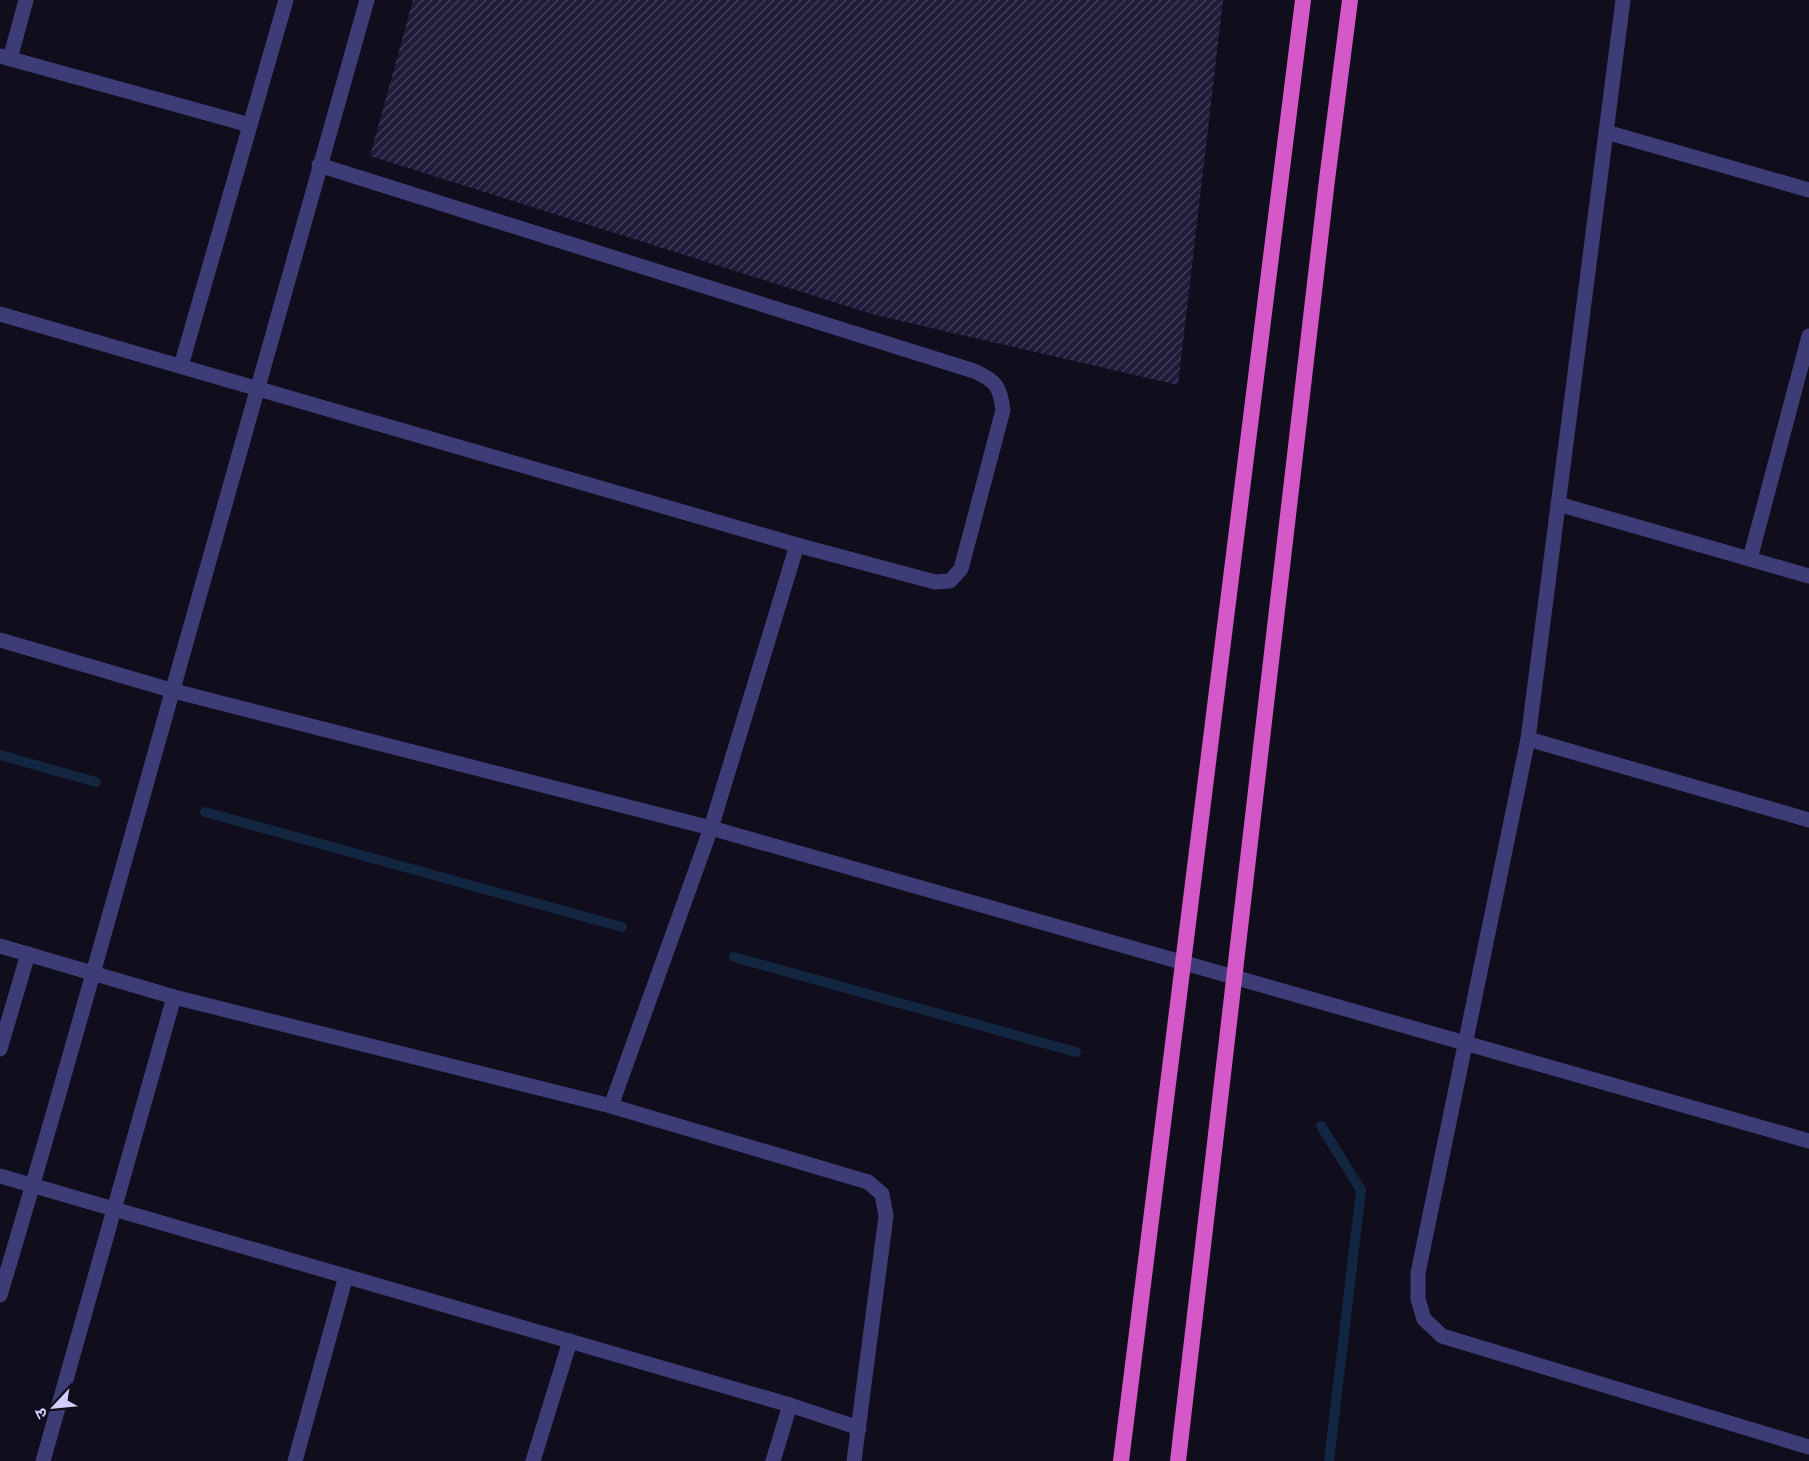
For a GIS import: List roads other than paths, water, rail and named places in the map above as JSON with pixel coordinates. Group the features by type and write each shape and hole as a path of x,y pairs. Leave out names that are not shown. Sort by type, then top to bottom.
{"highway":[{"path":"1121,1461 1303,0"},
{"path":"1178,1461 1350,0"}],"street":[{"path":"26,0 5,57 250,125"},
{"path":"182,366 286,0"},
{"path":"0,1295 34,1185 174,691 256,387 367,0"},
{"path":"1623,0 1528,739 1418,1273 1418,1299 1424,1319 1442,1336 1809,1448"},
{"path":"1606,132 1809,190"},
{"path":"0,314 797,545 935,582 950,581 962,568 1003,410 1001,392 991,379 963,368 319,165"},
{"path":"1750,559 1809,336"},
{"path":"1558,504 1809,576"},
{"path":"612,1106 711,828 797,545"},
{"path":"0,640 174,691 711,828 1809,1141"},
{"path":"1528,739 1809,820"},
{"path":"0,946 174,997 612,1106 868,1182 882,1194 886,1216 854,1461"},
{"path":"0,1049 28,954"},
{"path":"43,1461 174,997"},
{"path":"0,1176 790,1405 859,1428"},
{"path":"295,1461 346,1276"},
{"path":"533,1461 570,1341"},
{"path":"774,1461 790,1405"}],"waterway":[{"path":"0,755 96,782"},
{"path":"205,812 622,927"},
{"path":"734,957 1076,1052"},
{"path":"1321,1126 1361,1190 1329,1461"}]}
